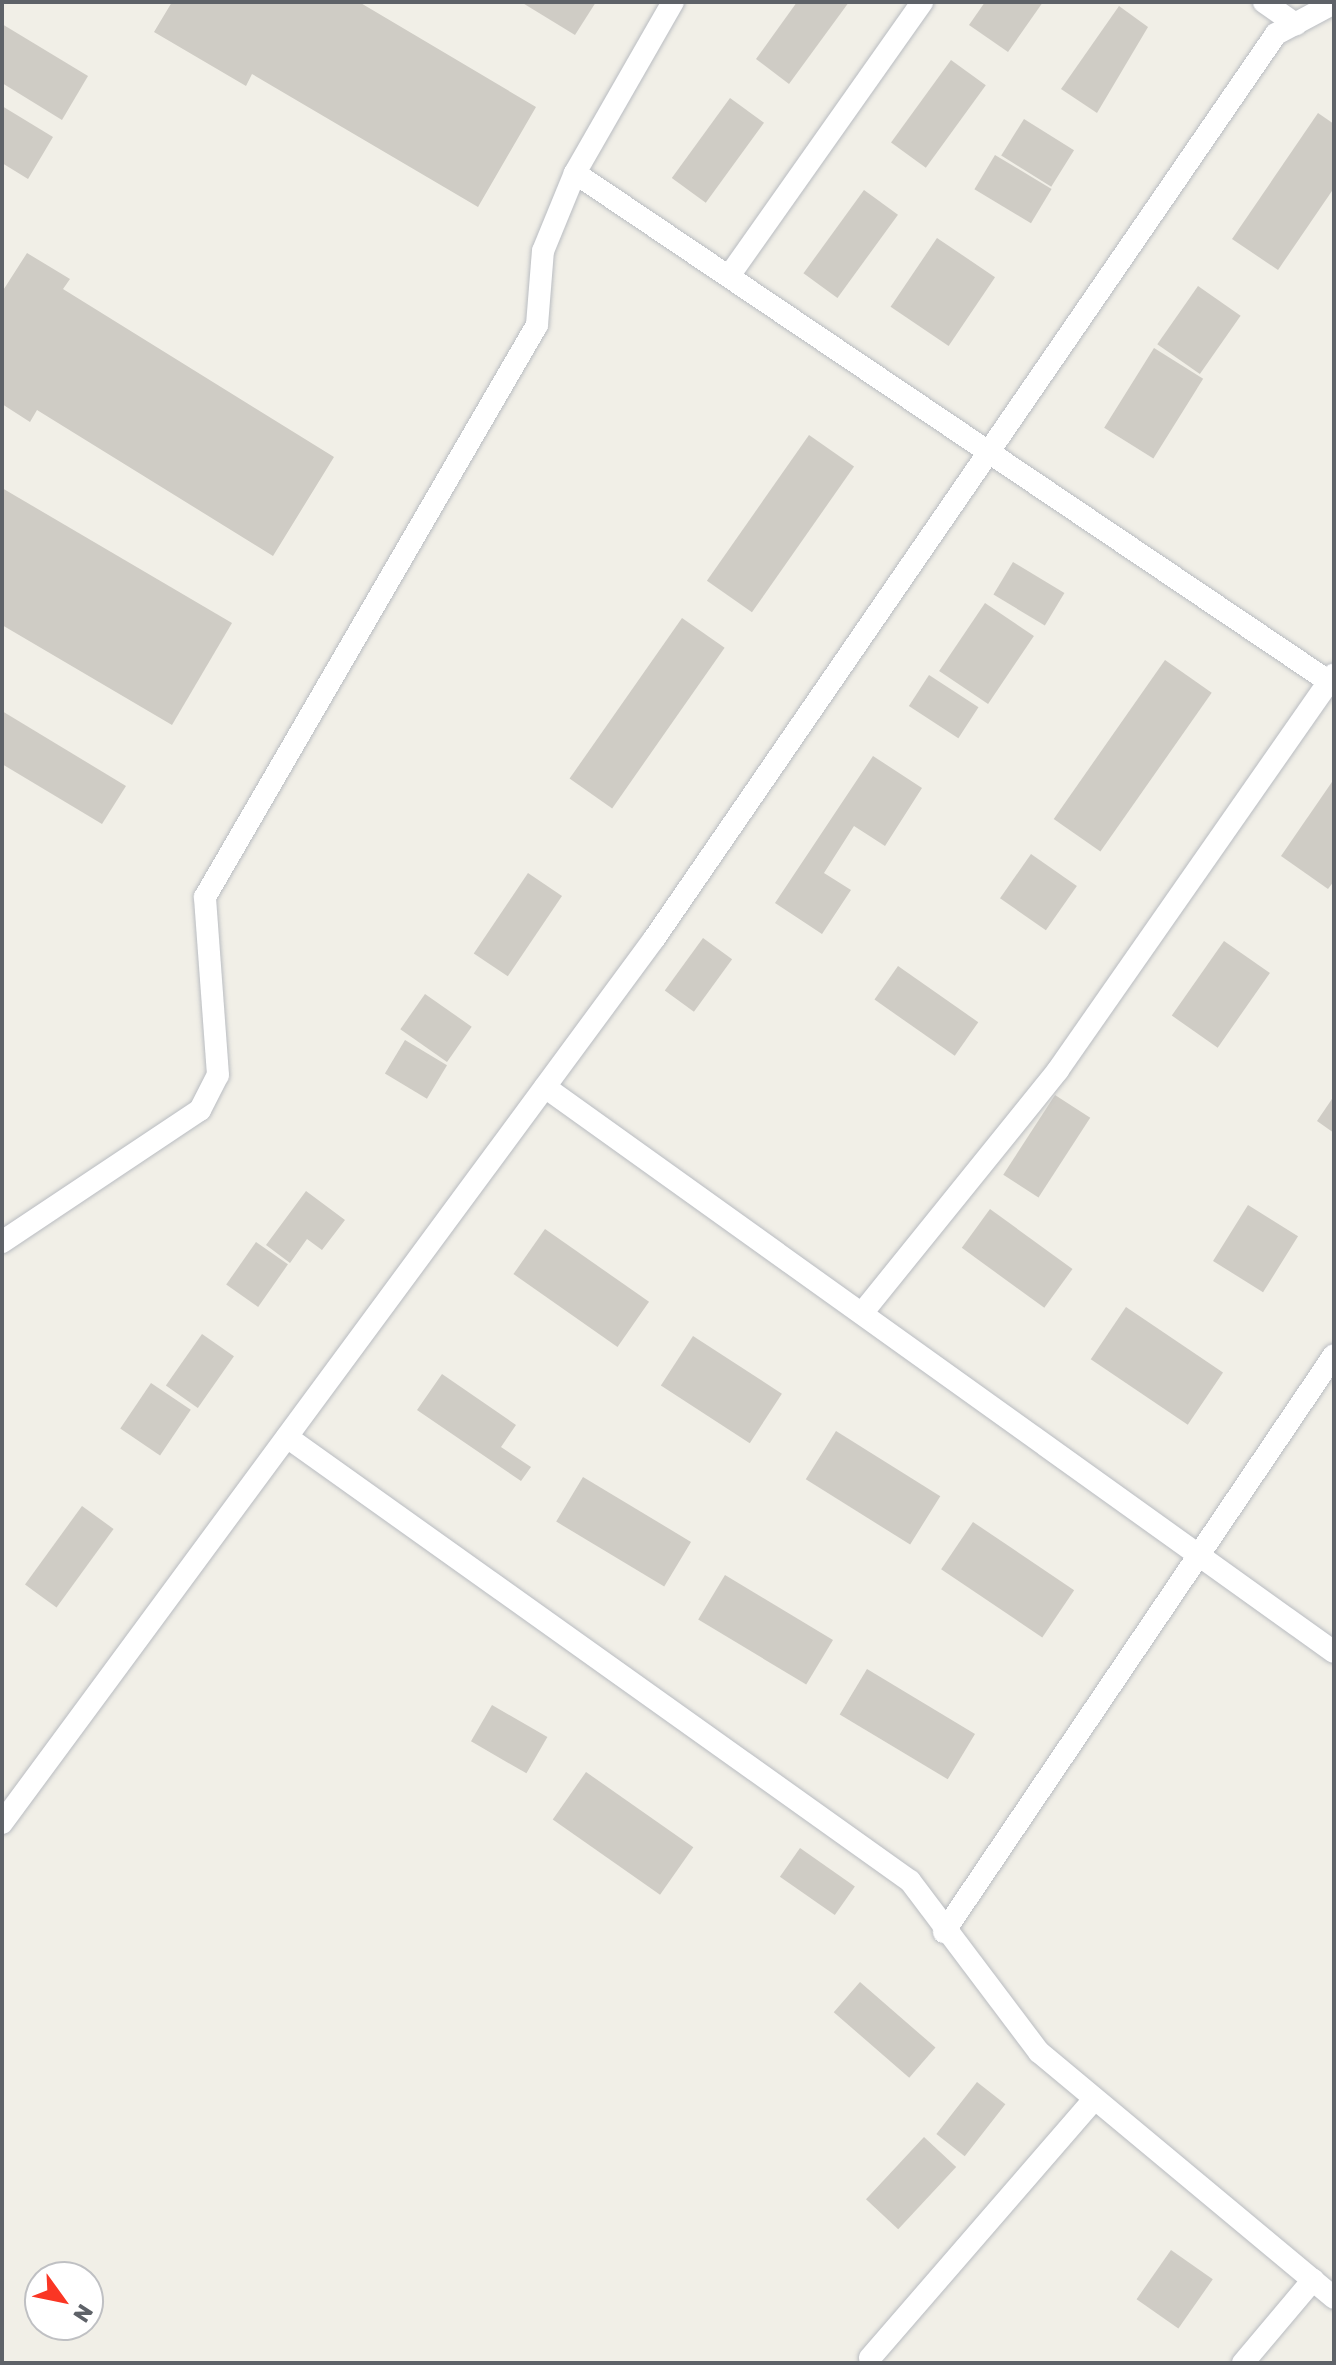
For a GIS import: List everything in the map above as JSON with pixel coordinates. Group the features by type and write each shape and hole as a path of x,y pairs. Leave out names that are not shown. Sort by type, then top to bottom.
{"lane":[{"path":"2,1242 200,1110 218,1075 205,897 537,325 543,251 575,173 673,2"},
{"path":"729,276 922,2"},
{"path":"1264,2 1296,24"},
{"path":"2,1823 545,1087 1276,34 1334,3"},
{"path":"575,173 1332,681 1058,1070 863,1312"},
{"path":"545,1087 1334,1652"},
{"path":"944,1932 1334,1355"},
{"path":"287,1437 910,1881 944,1932 1039,2052 1334,2298"},
{"path":"870,2358 1094,2099"},
{"path":"1243,2363 1313,2280"}],"building":[{"path":"172,2 359,2 536,107 478,207 252,74 246,86 154,32"},
{"path":"521,2 596,2 575,35"},
{"path":"797,2 849,2 789,84 756,59"},
{"path":"985,2 1043,2 1008,52 969,25"},
{"path":"1119,6 1148,27 1097,113 1061,89"},
{"path":"2,24 88,76 62,120 2,83"},
{"path":"951,60 986,85 926,168 891,143"},
{"path":"730,98 764,123 706,203 672,178"},
{"path":"2,106 53,137 28,179 2,163"},
{"path":"1318,113 1334,124 1334,188 1278,270 1232,239"},
{"path":"1024,119 1074,150 1051,187 1001,155"},
{"path":"995,155 1052,189 1031,223 974,189"},
{"path":"864,190 898,215 837,298 803,273"},
{"path":"937,238 995,277 949,346 891,307"},
{"path":"27,253 70,279 63,289 334,457 273,556 37,410 30,422 2,404 2,292"},
{"path":"1198,286 1241,316 1200,374 1157,344"},
{"path":"1154,348 1203,379 1153,458 1104,428"},
{"path":"809,435 854,467 752,612 707,581"},
{"path":"2,488 232,623 172,725 2,625"},
{"path":"1013,562 1064,593 1045,625 993,595"},
{"path":"985,603 1034,636 988,704 939,671"},
{"path":"682,618 725,648 612,808 570,779"},
{"path":"1165,660 1212,693 1100,852 1054,819"},
{"path":"929,675 978,707 958,738 909,706"},
{"path":"2,711 126,786 102,824 2,764"},
{"path":"873,756 922,788 885,846 854,826 824,873 851,890 822,934 775,903"},
{"path":"1334,779 1334,881 1328,889 1281,856"},
{"path":"1031,854 1077,886 1046,930 1000,898"},
{"path":"528,873 562,896 508,976 474,953"},
{"path":"703,938 732,959 694,1012 665,991"},
{"path":"1224,941 1270,973 1218,1048 1172,1016"},
{"path":"898,966 978,1022 955,1056 874,1000"},
{"path":"425,994 472,1027 447,1062 400,1029"},
{"path":"405,1040 447,1065 427,1099 385,1073"},
{"path":"1055,1095 1090,1118 1038,1198 1003,1175"},
{"path":"1334,1096 1334,1133 1317,1121"},
{"path":"306,1191 345,1220 322,1250 307,1239 290,1263 266,1245"},
{"path":"1248,1205 1298,1236 1263,1292 1213,1261"},
{"path":"990,1209 1073,1269 1044,1308 962,1248"},
{"path":"545,1229 649,1302 617,1347 513,1274"},
{"path":"256,1242 288,1264 258,1307 226,1285"},
{"path":"1126,1307 1223,1372 1188,1425 1091,1359"},
{"path":"202,1334 234,1356 198,1408 166,1386"},
{"path":"693,1336 782,1394 750,1443 661,1385"},
{"path":"442,1374 516,1425 501,1447 531,1467 521,1481 417,1410"},
{"path":"151,1383 191,1410 160,1455 120,1429"},
{"path":"836,1431 940,1496 910,1545 806,1479"},
{"path":"583,1477 691,1542 664,1586 556,1522"},
{"path":"82,1506 114,1529 57,1607 25,1584"},
{"path":"973,1522 1074,1590 1042,1637 941,1569"},
{"path":"725,1575 833,1640 806,1684 698,1620"},
{"path":"867,1669 975,1734 948,1779 840,1714"},
{"path":"492,1705 547,1737 526,1773 471,1741"},
{"path":"586,1772 693,1847 660,1895 553,1820"},
{"path":"800,1848 855,1886 835,1915 780,1877"},
{"path":"860,1982 935,2048 909,2078 834,2012"},
{"path":"977,2082 1005,2104 965,2156 936,2134"},
{"path":"924,2137 956,2167 898,2229 866,2199"},
{"path":"1171,2250 1213,2279 1178,2328 1137,2299"}]}
